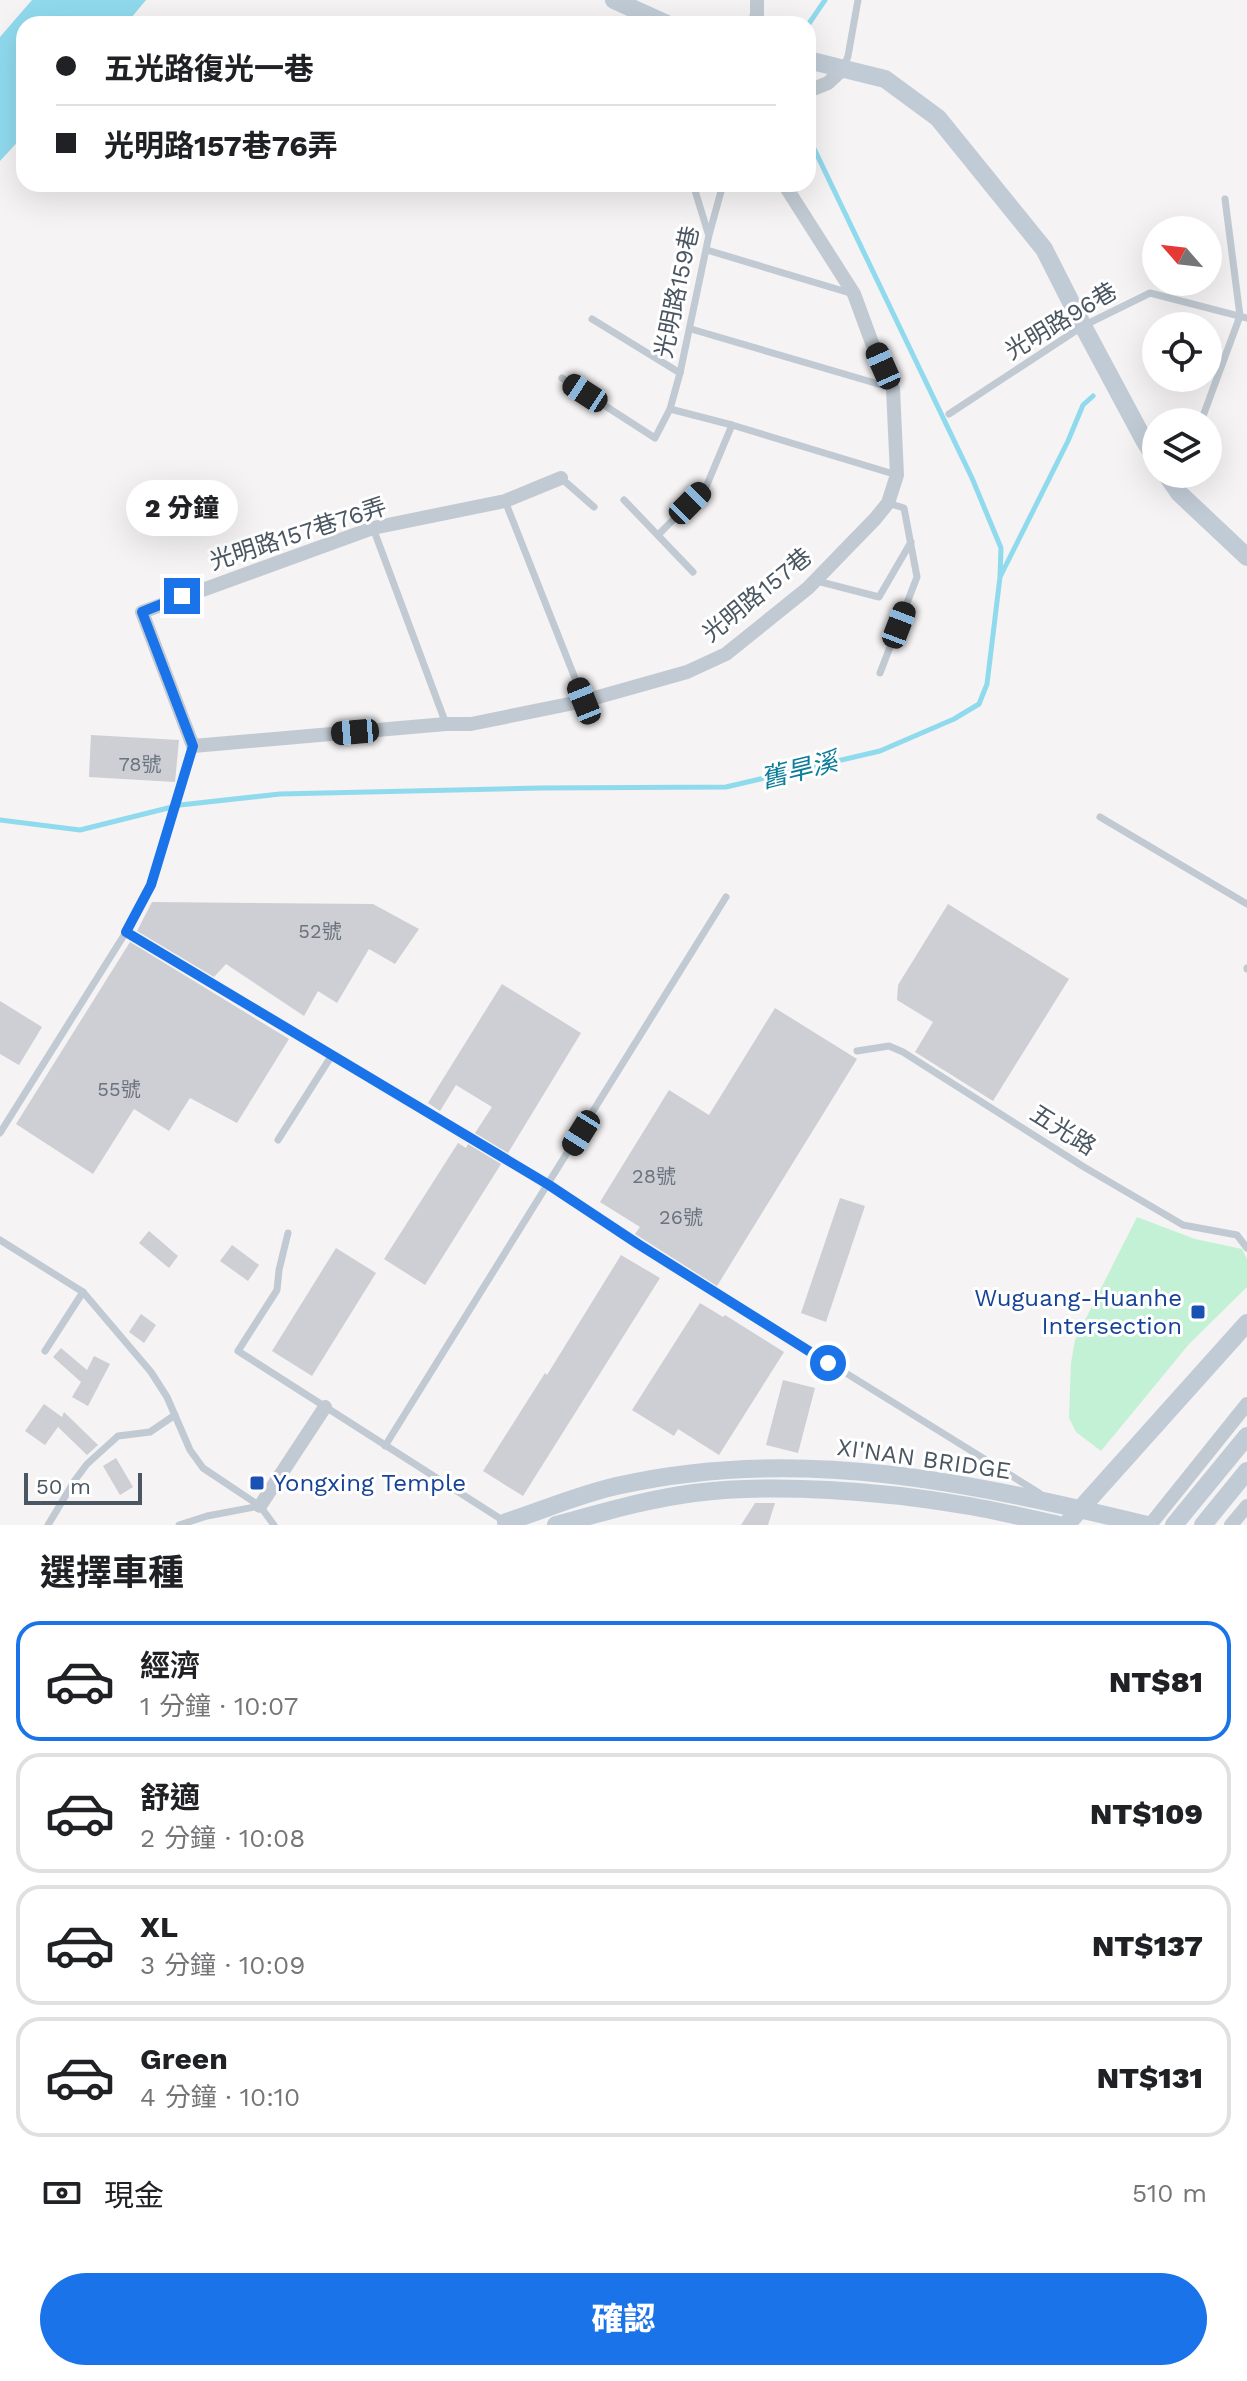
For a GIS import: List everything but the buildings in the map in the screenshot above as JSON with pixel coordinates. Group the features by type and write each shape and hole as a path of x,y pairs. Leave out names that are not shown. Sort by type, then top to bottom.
{"street":[{"path":"614,0 649,16"},
{"path":"816,62 885,79 938,118 1044,249 1083,326 1142,425"},
{"path":"816,87 828,83 843,69"},
{"name":"光明路157巷","path":"193,746 471,724 584,701 687,672 726,654 815,580 888,503 897,475 893,389 854,294 789,192"},
{"name":"光明路157巷76弄","path":"193,746 142,612 373,528 505,501 561,478"},
{"path":"1176,488 1247,557"},
{"path":"1067,1522 1247,1323"},
{"path":"1148,1525 1247,1404"},
{"path":"260,1506 325,1407"},
{"path":"1174,1525 1247,1436"},
{"name":"XI'NAN BRIDGE","path":"506,1524 619,1485 716,1469 763,1467 853,1469 907,1475 1148,1525"},
{"path":"1203,1525 1247,1471"},
{"name":"XI'NAN BRIDGE","path":"556,1525 694,1493 769,1489 862,1493 1067,1522"},
{"path":"1231,1525 1247,1506"}],"lane":[{"path":"843,69 858,0"},
{"path":"696,192 709,235"},
{"name":"光明路159巷","path":"670,409 721,192"},
{"path":"1206,408 1244,317 1225,199"},
{"path":"707,250 854,294"},
{"name":"光明路96巷","path":"949,414 1083,326 1150,293 1244,317"},
{"path":"592,319 680,373"},
{"path":"691,329 893,389"},
{"path":"562,378 655,438 670,409 897,475"},
{"path":"658,535 706,487 732,425"},
{"path":"561,478 594,507"},
{"path":"624,500 693,572"},
{"path":"505,501 584,701"},
{"path":"880,673 917,577 904,508 888,503"},
{"path":"373,528 446,724"},
{"path":"815,580 879,597 912,541"},
{"path":"0,1133 126,932 151,885 193,746"},
{"path":"1100,817 1247,904"},
{"path":"385,1446 726,897"},
{"path":"126,932 549,1185 1067,1522"},
{"name":"五光路","path":"857,1051 889,1046 903,1052 1084,1167 1183,1225 1237,1235 1247,1248"},
{"path":"278,1140 332,1055"},
{"path":"288,1233 277,1290 238,1351 506,1524"},
{"path":"0,1240 83,1292 151,1372 167,1397 190,1450 203,1468 260,1506 274,1525"},
{"path":"45,1351 83,1292"},
{"path":"48,1525 87,1464 118,1436 150,1432 175,1415"},
{"path":"179,1525 260,1506"}],"green space":[{"path":"1137,1217 1195,1239 1242,1249 1247,1259 1247,1287 1189,1344 1101,1451 1076,1432 1069,1418 1071,1363 1075,1340"}],"water":[{"path":"32,0 146,0 133,16 18,16"},
{"path":"16,18 16,144 0,161 0,37"}],"waterway":[{"name":"舊旱溪","path":"814,16 825,0"},
{"name":"舊旱溪","path":"0,820 80,830 180,805 280,794 726,787 880,751 954,719 979,704 987,684 1001,548 972,478 816,153"},
{"path":"1001,575 1083,405 1093,396"}],"place":[{"name":"Wuguang-Huanhe Intersection","path":"1198,1312"},
{"name":"Yongxing Temple","path":"257,1483"}],"route":[{"path":"182,596 142,612 193,746 151,885 126,932 549,1185 828,1363"}]}
